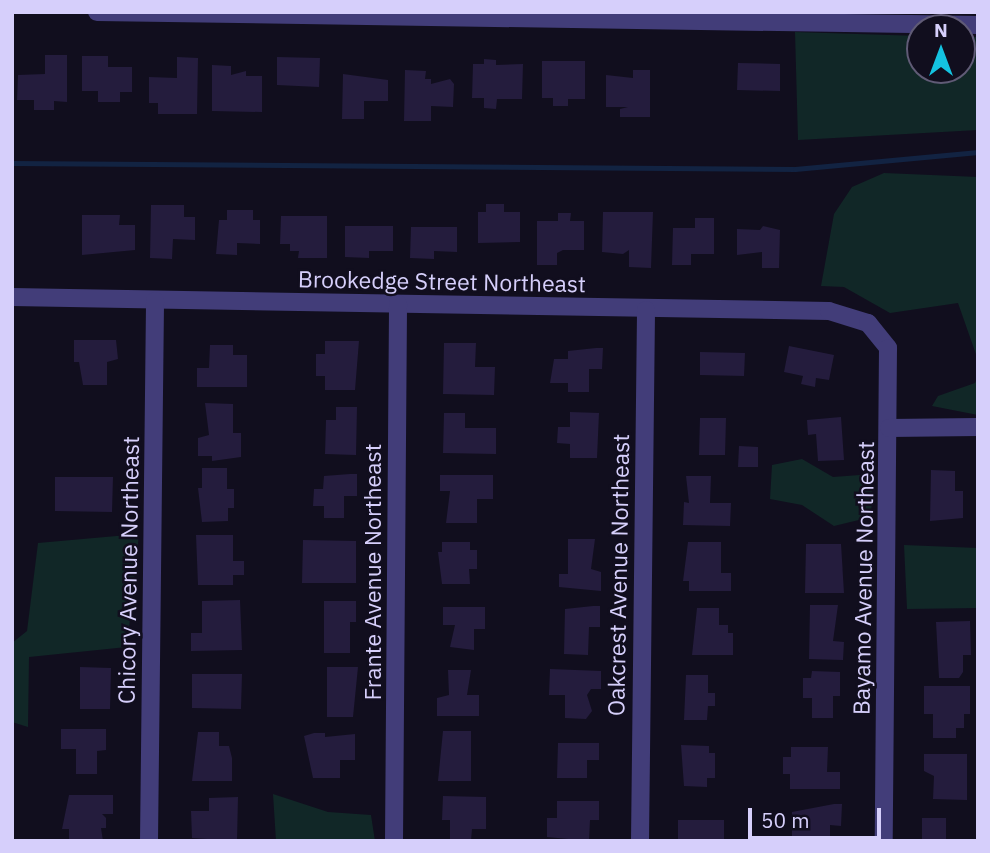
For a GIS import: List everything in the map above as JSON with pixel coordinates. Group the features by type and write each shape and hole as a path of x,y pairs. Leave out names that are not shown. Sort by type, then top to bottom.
{"street":[{"path":"97,12 978,25"},
{"name":"Brookedge Street Northeast","path":"12,297 646,310 829,311 868,323"},
{"name":"Chicory Avenue Northeast","path":"149,841 155,301"},
{"name":"Frante Avenue Northeast","path":"394,841 398,304"},
{"name":"Oakcrest Avenue Northeast","path":"640,841 646,310"},
{"name":"Bayamo Avenue Northeast","path":"868,323 888,348 884,841"},
{"path":"889,428 978,427"}],"green space":[{"path":"795,32 906,36 906,84 976,84 978,37 978,130 798,140"},
{"path":"884,173 978,177 978,360 958,303 890,313 844,287 821,286 834,214 852,187"},
{"path":"978,376 978,415 932,406 938,396 975,383"},
{"path":"802,459 833,477 873,474 871,517 834,526 802,505 770,499 772,465"},
{"path":"139,534 127,647 29,657 28,727 12,722 12,643 27,631 38,543"},
{"path":"904,545 978,548 978,608 907,609"},
{"path":"273,794 328,812 371,815 375,841 276,841"}],"building":[{"path":"45,55 67,55 67,102 54,101 54,110 34,110 34,100 17,100 18,75 45,74"},
{"path":"82,56 108,56 108,67 132,67 132,92 120,92 120,102 98,102 98,91 82,91"},
{"path":"177,57 198,58 197,114 158,114 158,103 149,103 149,77 177,78"},
{"path":"277,57 320,58 319,87 277,85"},
{"path":"484,59 496,60 496,65 523,64 522,99 497,99 496,109 484,108 484,98 472,98 473,64 484,64"},
{"path":"542,61 585,61 585,99 568,99 568,106 553,106 553,98 542,98"},
{"path":"738,63 780,64 780,91 737,90"},
{"path":"212,65 231,66 231,75 246,71 246,76 262,76 262,112 212,111"},
{"path":"405,70 426,71 425,79 431,79 431,84 450,79 454,84 453,107 431,106 431,121 404,121"},
{"path":"633,70 650,70 650,117 620,117 620,109 628,107 606,107 606,75 633,78"},
{"path":"343,74 388,80 388,101 364,101 364,119 342,119"},
{"path":"486,204 504,204 504,212 520,212 520,242 478,243 478,212 486,212"},
{"path":"151,205 184,205 184,217 195,217 195,240 173,239 172,259 150,258"},
{"path":"227,210 253,210 253,220 260,220 260,244 237,243 237,255 216,254 219,220 227,220"},
{"path":"603,212 653,212 651,268 629,267 629,250 623,254 602,252"},
{"path":"558,213 571,213 570,221 584,221 584,250 563,250 557,253 557,265 537,265 537,221 558,221"},
{"path":"82,215 120,215 119,225 135,225 135,250 82,255"},
{"path":"281,216 327,216 327,258 298,258 299,251 290,251 290,244 280,244"},
{"path":"695,218 714,218 714,254 691,254 691,265 672,265 673,228 695,228"},
{"path":"345,226 393,226 393,251 369,251 369,258 345,257"},
{"path":"763,226 780,230 779,268 762,268 762,252 737,255 737,229 760,230"},
{"path":"411,227 457,227 457,252 434,251 434,259 410,258"},
{"path":"74,340 116,340 118,359 107,362 107,385 83,385 79,362 74,362"},
{"path":"325,341 359,341 355,390 325,390 325,376 316,376 316,354 325,354"},
{"path":"444,343 476,343 475,367 495,367 494,395 443,394"},
{"path":"210,345 233,345 233,355 247,355 247,387 197,387 197,368 209,368"},
{"path":"789,346 834,355 829,380 816,378 815,387 801,384 803,376 784,372"},
{"path":"603,348 602,369 589,369 589,392 568,392 568,383 550,383 554,359 568,359 568,351"},
{"path":"700,352 745,353 744,376 700,375"},
{"path":"205,403 233,404 233,433 241,433 241,457 212,461 212,456 198,456 198,438 209,435"},
{"path":"336,407 357,407 356,455 325,454 326,420 336,420"},
{"path":"570,412 599,413 597,458 570,458 570,444 557,443 558,427 570,427"},
{"path":"444,413 465,413 465,428 496,428 496,454 443,453"},
{"path":"841,417 844,460 818,461 816,434 808,435 807,420"},
{"path":"700,418 726,418 725,455 699,455"},
{"path":"739,446 758,447 758,467 738,467"},
{"path":"202,468 227,468 227,489 234,489 234,508 228,508 228,521 202,522 198,488 202,488"},
{"path":"931,470 955,471 955,491 963,491 963,518 930,521"},
{"path":"357,474 357,496 344,496 344,518 324,518 324,506 313,506 314,489 323,489 324,476"},
{"path":"440,475 493,475 493,499 477,499 477,523 446,523 450,491 440,491"},
{"path":"686,476 711,476 710,503 731,503 730,526 683,525 684,502 689,503"},
{"path":"55,477 113,477 112,512 55,511"},
{"path":"196,535 233,535 233,561 244,561 244,575 233,575 233,585 198,585"},
{"path":"568,539 595,539 591,569 601,572 601,591 559,587 559,574 568,574"},
{"path":"303,540 356,541 356,583 302,583"},
{"path":"442,542 470,542 470,550 477,550 477,569 469,569 470,584 442,584 438,552 442,552"},
{"path":"688,542 721,542 721,573 731,573 731,591 689,591 689,581 683,581"},
{"path":"806,544 841,544 844,593 805,593"},
{"path":"240,600 242,650 191,651 191,633 202,633 202,601"},
{"path":"324,601 356,601 356,622 350,622 350,653 324,653"},
{"path":"810,605 838,605 833,641 844,642 843,660 809,659"},
{"path":"600,606 600,627 589,627 588,655 564,654 565,609"},
{"path":"443,607 485,607 485,629 474,629 474,650 450,647 455,625 443,625"},
{"path":"697,608 719,608 719,625 728,625 728,633 733,633 733,655 692,655"},
{"path":"970,621 971,655 963,655 963,672 959,678 939,678 936,622"},
{"path":"80,667 111,668 110,709 80,709"},
{"path":"327,667 358,667 353,717 327,717"},
{"path":"550,669 601,671 601,689 591,689 587,695 592,711 586,719 565,718 565,695 549,695"},
{"path":"448,670 471,670 467,695 479,695 479,716 437,716 437,698 449,695"},
{"path":"812,671 840,672 840,696 833,696 833,718 812,718 812,698 803,698 803,678 811,678"},
{"path":"192,674 242,674 241,709 192,708"},
{"path":"686,675 708,675 708,693 715,693 715,706 708,706 707,720 684,720"},
{"path":"924,686 970,686 970,714 964,714 964,728 956,728 956,738 933,738 933,714 924,714"},
{"path":"61,729 106,729 106,750 97,751 97,774 76,774 76,749 61,749"},
{"path":"443,731 471,731 471,781 438,781"},
{"path":"198,732 219,732 219,746 229,746 232,781 192,781"},
{"path":"325,733 325,737 355,734 355,760 340,760 340,778 313,778 304,736"},
{"path":"558,743 599,743 599,760 587,760 587,778 557,778"},
{"path":"681,745 709,746 709,753 715,753 715,778 707,778 707,787 684,786"},
{"path":"791,747 828,747 827,772 840,772 840,789 790,789 790,774 783,774 783,757 791,757"},
{"path":"924,754 967,754 967,800 933,799 934,776 924,771"},
{"path":"69,795 113,795 113,814 102,814 106,818 106,828 101,828 103,841 69,841 69,829 62,829"},
{"path":"443,796 486,797 486,829 472,829 471,841 450,841 450,820 442,820"},
{"path":"238,797 237,841 192,838 191,811 209,811 209,798"},
{"path":"557,801 599,801 599,820 590,820 589,841 547,837 547,818 557,818"},
{"path":"842,804 841,826 830,825 830,841 792,839 792,812"},
{"path":"922,818 946,818 946,841 922,841"},
{"path":"678,820 724,820 724,841 678,841"}],"waterway":[{"path":"12,163 795,169 978,152"}]}
